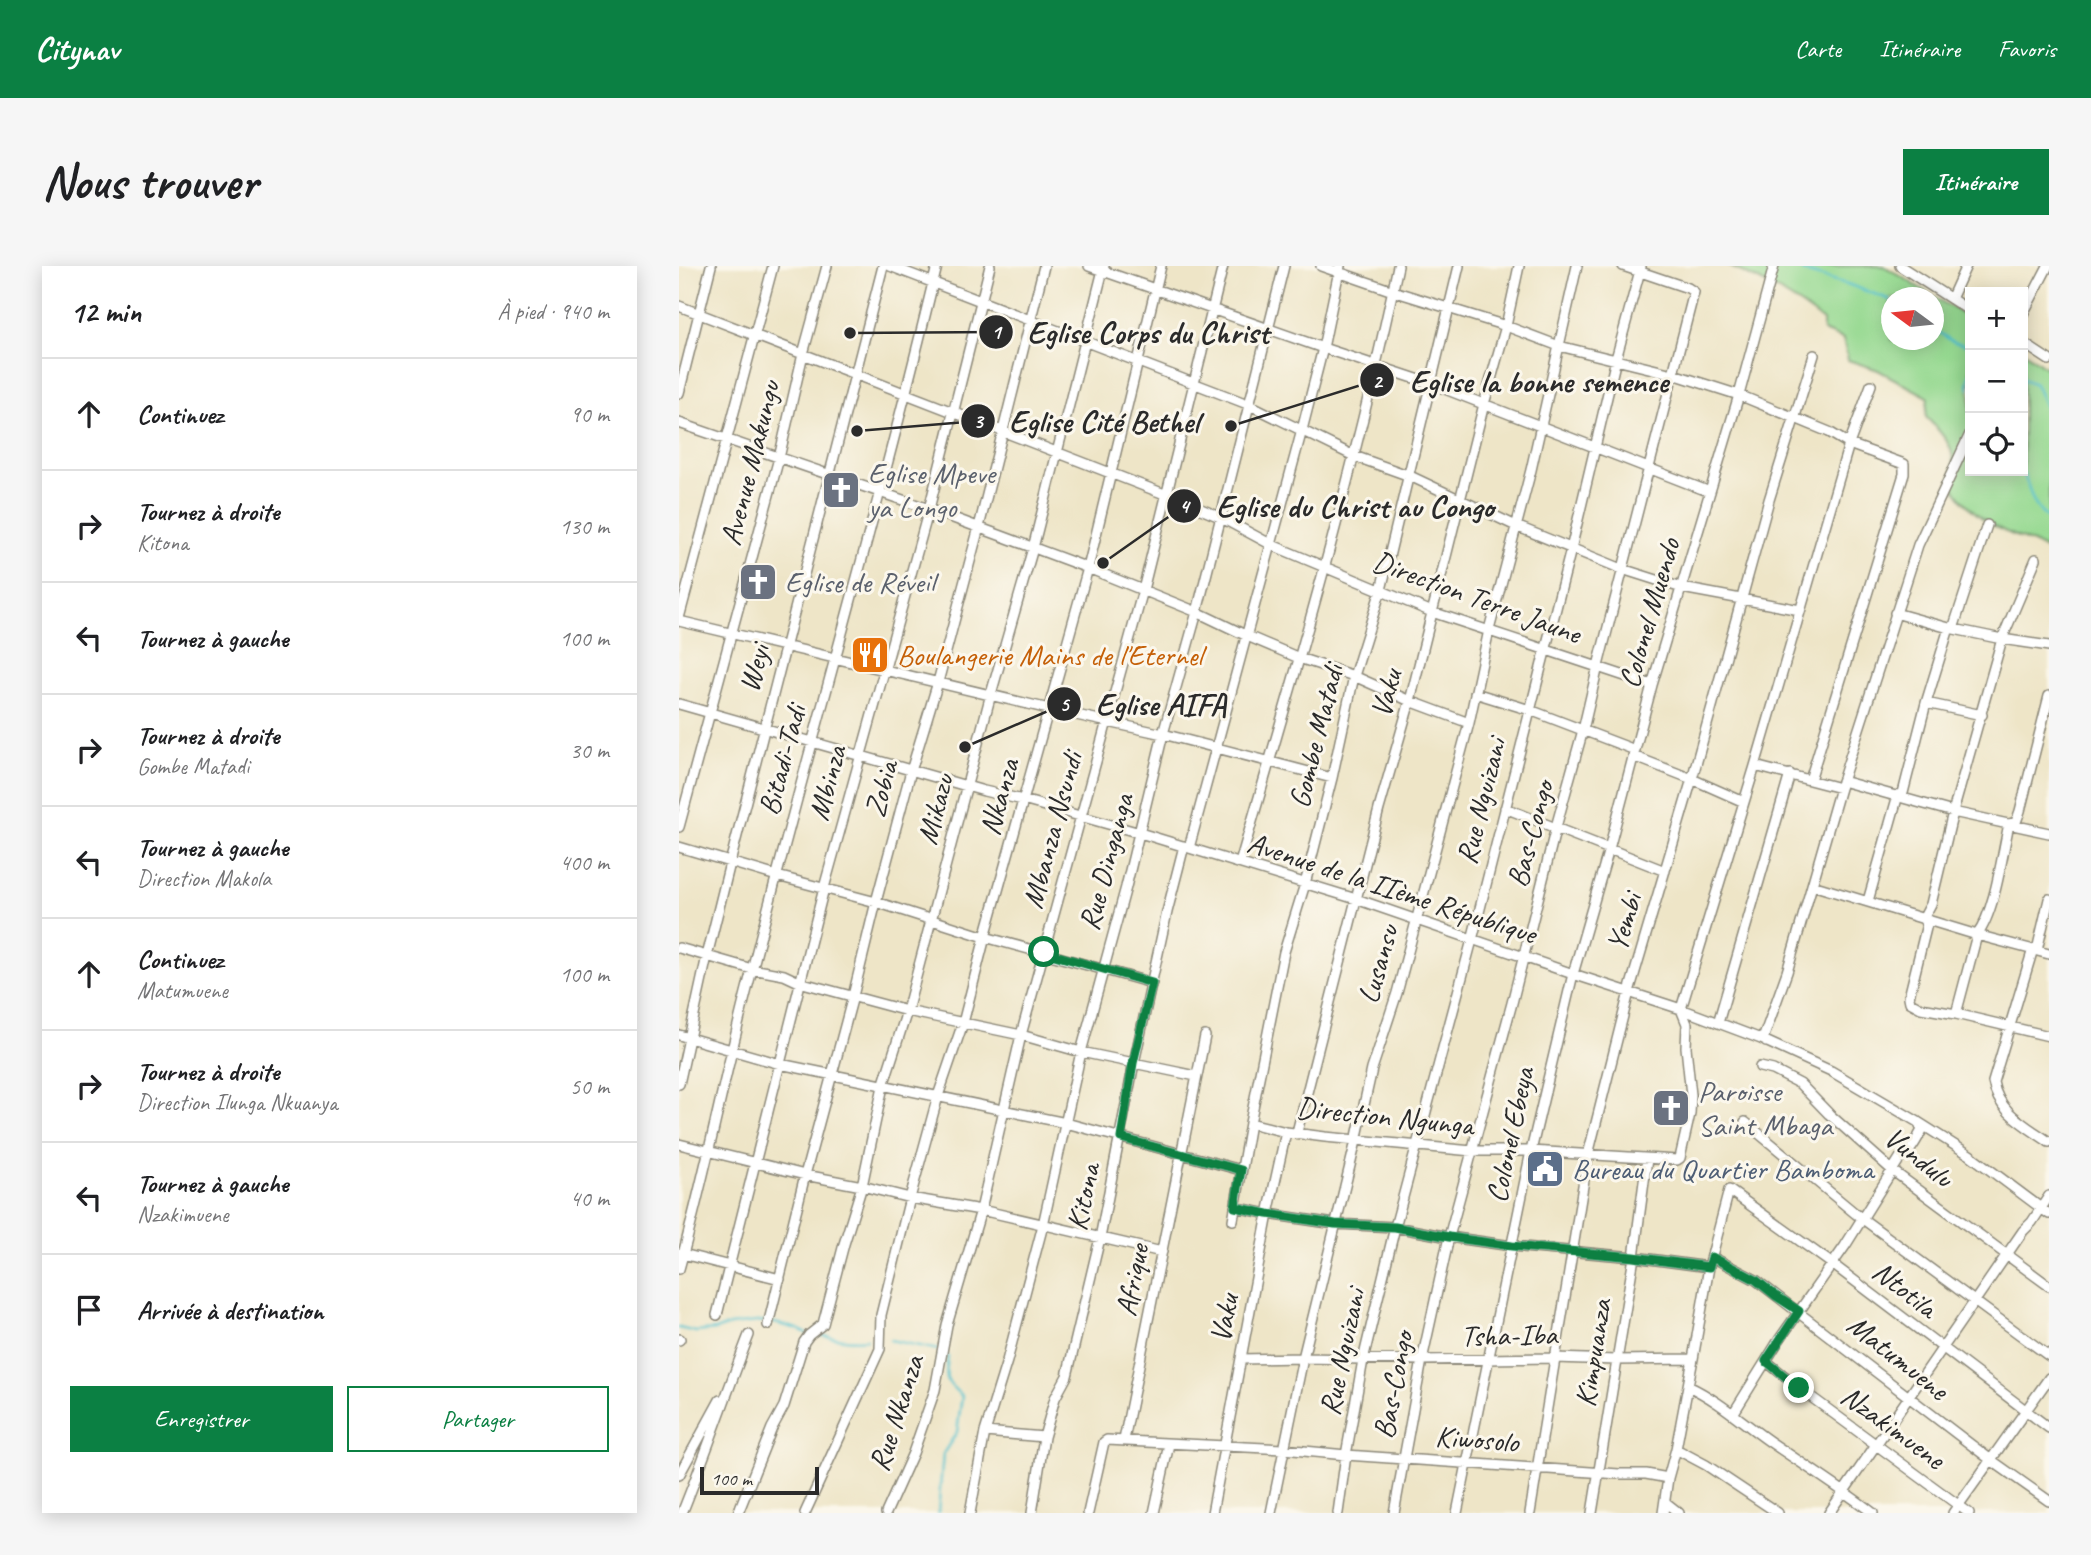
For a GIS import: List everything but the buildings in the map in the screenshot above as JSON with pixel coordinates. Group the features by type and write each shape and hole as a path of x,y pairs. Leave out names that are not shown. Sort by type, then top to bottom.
{"street":[{"path":"679,393 711,266"},
{"path":"773,266 679,619 1049,709 1107,720 1332,778"},
{"name":"Avenue Makungu","path":"679,827 779,458 827,266"},
{"name":"Weyi","path":"679,1084 730,863 883,266"},
{"path":"890,266 1250,405 1354,456 1409,476 1516,526 1622,569 1682,588 1800,610"},
{"name":"Bitadi-Tadi","path":"679,1269 752,968 880,492 937,266"},
{"name":"Mbinza","path":"717,1315 799,982 929,509 991,266"},
{"name":"Zobia","path":"768,1325 876,902 979,527 1044,266"},
{"path":"1089,266 1103,268 1155,290 1432,384 1710,492"},
{"name":"Nkanza","path":"805,1513 880,1349 881,1315 910,1198 938,1096 963,1023 1088,568 1161,266"},
{"name":"Mbanza Nsundi","path":"947,1325 981,1210 1021,1035 1143,590 1223,266"},
{"name":"Rue Dinganga","path":"971,1513 985,1432 1043,1225 1081,1052 1140,833 1284,266"},
{"path":"1321,266 1339,269 1393,291 1506,326 1559,346 1673,374 1739,395 1829,432 1849,444 1904,464 1905,469 1810,780"},
{"path":"1240,863 1300,657 1354,456 1398,266"},
{"name":"Gombe Matadi","path":"1233,1220 1249,1123 1284,952 1305,884 1355,676 1381,590 1459,266"},
{"name":"Vaku","path":"1297,1132 1410,701 1519,266"},
{"name":"Lusansu","path":"1271,1513 1303,1358 1372,1069 1397,993 1469,723 1489,630 1531,470 1577,266"},
{"path":"1623,266 1641,269"},
{"name":"Colonel Muendo","path":"1573,974 1774,266"},
{"path":"1901,266 1965,308"},
{"path":"1951,299 1966,266"},
{"path":"2028,304 2048,266"},
{"name":"Mikazu","path":"738,1513 772,1428 784,1406 804,1342 823,1324 862,1185 883,1086 907,1011 991,694 1033,548 1103,268"},
{"name":"Kitona","path":"1032,1513 1044,1437 1055,1398 1067,1376 1100,1238 1121,1138 1133,1063 1152,983 1245,635 1272,545 1323,348 1339,269"},
{"name":"Bas-Congo","path":"1394,1513 1449,1237 1583,730 1694,292 1641,269"},
{"name":"Rue Nguizani","path":"1338,1513 1363,1360 1395,1227 1472,940 1616,359 1641,269"},
{"name":"Direction Terre Jaune","path":"679,306 1167,495 1220,517 1272,545 1432,611 1653,685"},
{"path":"2028,346 2049,360"},
{"name":"Yembi","path":"1530,1513 1588,1155 1629,992 1692,779 1769,500 1814,355"},
{"path":"1681,1009 1849,444 1871,385"},
{"path":"679,423 929,509 1088,568 1197,612 1245,635 1469,723"},
{"path":"1766,1042 1763,1039 1787,972 1841,784 1895,613 1919,545 1965,445"},
{"path":"1868,901 1898,795 1903,793 1926,703 1987,525"},
{"path":"1923,919 1931,904 1953,812 2003,639 2036,559"},
{"path":"1895,613 1951,629 2049,646"},
{"path":"1475,693 1583,730 1744,802"},
{"path":"2009,824 2015,822 2020,811 2049,696"},
{"path":"1926,703 1982,715"},
{"name":"Avenue de la IIème République","path":"679,704 1240,863 1356,899 1681,1009 1824,1068 1918,1122 2049,1214"},
{"path":"1755,766 1810,780 1898,795 1953,812 2049,833"},
{"path":"1718,1023 1790,774"},
{"path":"1505,808 1665,871"},
{"path":"1956,1014 1977,935 1985,925 2009,824"},
{"path":"679,847 1152,983"},
{"path":"1812,884 1977,935 2049,954"},
{"path":"2049,900 2038,946 2033,949 1993,1082 1995,1096 2003,1107 2049,1142"},
{"path":"1923,919 1927,924 1910,1002 1921,1008 2049,1036"},
{"path":"679,947 907,1011 1196,1076"},
{"name":"Colonel Ebeya","path":"1457,1513 1465,1463 1531,1151 1573,974"},
{"name":"Direction Ngunga","path":"1249,1123 1286,1132 1356,1141 1418,1144 1472,1151 1602,1154 1677,1160 1681,1154 1690,1114 1691,1095 1686,1047 1687,1024 1681,1009"},
{"path":"679,1035 780,1064 1004,1108 1241,1170"},
{"name":"Afrique","path":"1124,1440 1205,1036"},
{"name":"Vundulu","path":"1760,1067 1773,1070 1800,1084 1893,1171 2049,1286"},
{"path":"1745,1122 1863,1219 2049,1356"},
{"path":"1733,1415 1799,1311 1863,1219 1900,1158 1907,1155 1922,1130 1918,1122"},
{"name":"Vaku","path":"1212,1513 1286,1132"},
{"path":"679,1144 805,1175 981,1210 1162,1252"},
{"name":"Kimpuanza","path":"1592,1513 1634,1257 1647,1159"},
{"name":"Ntotila","path":"1712,1257 1729,1190 1832,1263 2049,1428"},
{"path":"1829,1513 2049,1196"},
{"path":"1235,1207 1335,1224 1395,1227 1512,1246 1709,1267"},
{"path":"681,1253 780,1279"},
{"path":"1663,1513 1712,1257"},
{"name":"Matumuene","path":"1712,1257 1756,1280 1799,1311 2049,1502"},
{"name":"Rue Nkanza","path":"885,1513 913,1453 931,1401 947,1325"},
{"path":"682,1513 749,1335"},
{"name":"Tsha-Iba","path":"1241,1359 1693,1359"},
{"name":"Nzakimuene","path":"1766,1361 1876,1444 1956,1509 1969,1513"},
{"path":"1956,1509 2049,1378"},
{"path":"679,1475 731,1381"},
{"path":"1688,1386 1709,1395 1733,1415 1873,1513"},
{"path":"985,1432 1044,1437"},
{"path":"1088,1513 1104,1442 1124,1440"},
{"name":"Kiwosolo","path":"1124,1440 1598,1473 1646,1474 1668,1478"},
{"path":"1154,1513 1169,1444"},
{"path":"1676,1449 1706,1465 1778,1513"},
{"path":"1665,1502 1679,1513"}],"green space":[{"path":"1729,266 1884,266 1918,287 1881,287 1881,350 1944,350 1944,303 1965,316 1965,476 2028,476 2028,355 2049,370 2049,552 1994,526 1962,499 1950,481 1953,461 1949,446 1926,417 1928,397 1878,370 1848,360 1843,339 1823,331 1823,321 1766,284"}],"waterway":[{"path":"1798,266 1805,272 1881,296"},
{"path":"1944,336 1965,345"},
{"path":"2028,381 2035,384 2049,415"},
{"path":"2024,476 2034,503 2049,519"},
{"path":"679,1328 696,1332 765,1321"},
{"path":"771,1322 808,1334"},
{"path":"815,1335 867,1339"},
{"path":"890,1340 944,1351 948,1357 947,1379 962,1396 957,1432 943,1454 938,1513"}],"place":[{"name":"Eglise Corps du Christ","path":"850,333"},
{"name":"Eglise la bonne semence","path":"1231,426"},
{"name":"Eglise Cité Bethel","path":"857,431"},
{"name":"Eglise Mpeve ya Longo","path":"841,490"},
{"name":"Eglise du Christ au Congo","path":"1103,563"},
{"name":"Eglise de Réveil","path":"758,582"},
{"name":"Boulangerie Mains de l'Eternel","path":"870,655"},
{"name":"Eglise AIFA","path":"965,747"},
{"name":"Paroisse Saint Mbaga","path":"1671,1108"},
{"name":"Bureau du Quartier Bamboma","path":"1545,1169"}],"route":[{"path":"1044,952 1152,983 1133,1063 1121,1138 1241,1170 1235,1207 1335,1224 1395,1227 1571,1253 1634,1257 1709,1267 1712,1257 1756,1280 1799,1311 1766,1361 1799,1388"}]}
